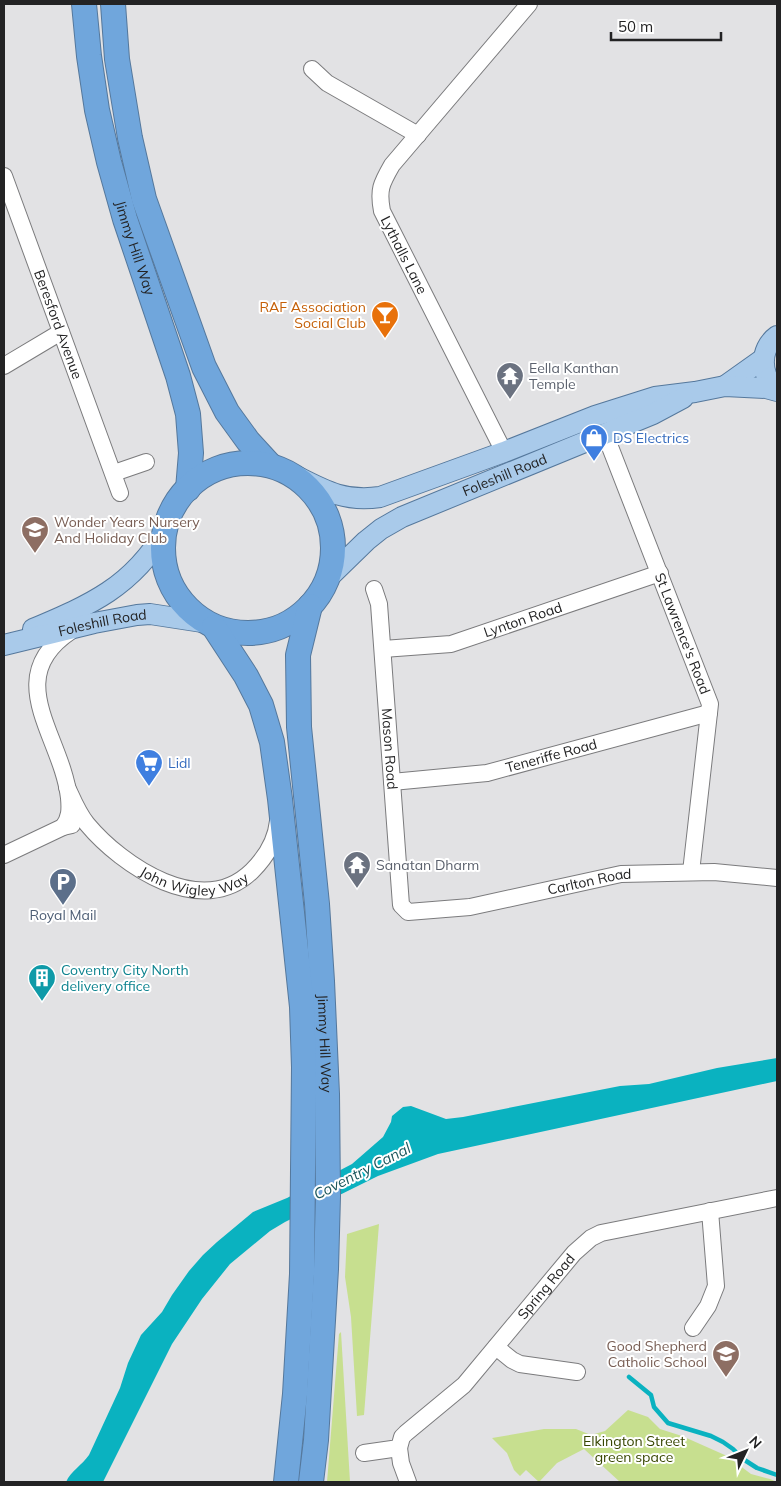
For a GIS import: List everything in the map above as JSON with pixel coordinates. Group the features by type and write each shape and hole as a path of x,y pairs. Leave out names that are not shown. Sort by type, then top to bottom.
{"highway":[{"name":"Jimmy Hill Way","path":"84,4 97,110 109,162 124,219 178,376 188,414 192,453 188,489"},
{"name":"Jimmy Hill Way","path":"113,4 117,59 130,138 144,199 204,367 227,412 248,441 270,465"},
{"path":"250,463 270,465 288,471 298,477 312,490 321,502 332,529 335,548 329,578 310,606 290,621 267,630 252,633 236,633 208,624 182,603 168,579 163,548 165,530 172,510 188,489 209,473 227,466 250,463"},
{"name":"Jimmy Hill Way","path":"310,606 298,655 299,727 322,971 328,1160 326,1270 311,1482"},
{"name":"Jimmy Hill Way","path":"208,624 246,676 261,706 272,742 280,799 302,1007 304,1067 303,1242 295,1394 286,1482"}],"main road":[{"path":"777,336 766,349 763,359 765,373 777,390"},
{"name":"Foleshill Road","path":"725,386 763,359"},
{"name":"Foleshill Road","path":"298,477 331,494 363,500 380,497 504,452 595,416 655,397 725,386 777,390"},
{"name":"Foleshill Road","path":"329,578 366,541 381,529 402,517 653,414 695,392"},
{"name":"Foleshill Road","path":"4,644 86,606 107,593 136,569 150,554 165,530"},
{"name":"Foleshill Road","path":"4,644 122,617 144,615 208,624"}],"street":[{"name":"Lythalls Lane","path":"504,452 382,211 379,195 383,180 392,165 529,4"},
{"path":"312,69 327,83 418,135"},
{"name":"Beresford Avenue","path":"4,176 120,492"},
{"path":"4,366 61,332"},
{"name":"St Lawrence's Road","path":"605,434 708,698 709,713 691,872"},
{"path":"114,473 146,462"},
{"name":"Lynton Road","path":"383,650 451,644 660,573"},
{"name":"Mason Road","path":"374,589 379,604 401,905 404,910"},
{"name":"John Wigley Way","path":"75,629 51,646 38,667 34,679 36,701 51,738 67,787 77,809 98,836"},
{"name":"Teneriffe Road","path":"392,782 487,773 709,713"},
{"name":"John Wigley Way","path":"63,827 69,816 67,787"},
{"name":"John Wigley Way","path":"63,827 82,826 98,836 132,864 166,883 191,890 207,891 228,886 240,880 257,866 271,848 277,829 280,799"},
{"path":"4,855 63,827"},
{"name":"Carlton Road","path":"404,910 408,912 470,907 621,874 691,872 777,878"},
{"name":"Spring Road","path":"399,1448 402,1437 406,1433 464,1385 574,1253 591,1238 601,1233 777,1198"},
{"path":"693,1328 708,1306 716,1286 710,1211"},
{"path":"496,1347 520,1364 577,1372"},
{"path":"364,1453 399,1448 401,1463 408,1482"}],"green space":[{"path":"379,1224 364,1415 357,1416 351,1317 345,1277 347,1234"},
{"path":"341,1332 350,1482 327,1482 339,1334"},
{"name":"Elkington Street green space","path":"628,1410 648,1417 660,1429 682,1436 727,1456 751,1474 777,1482 620,1482 584,1449 557,1463 539,1482 526,1470 520,1476 514,1470 507,1453 492,1438 544,1429 576,1429 591,1435 605,1431"}],"water":[{"name":"Coventry Canal","path":"777,1058 777,1081 438,1154 378,1176 285,1222 270,1231 230,1264 202,1299 172,1344 103,1482 66,1482 89,1455 120,1388 128,1363 141,1335 162,1312 189,1271 203,1255 253,1212 287,1198 352,1164 383,1137 392,1116 403,1107 411,1106 446,1119 463,1117 620,1086 649,1084 717,1068"}],"waterway":[{"path":"629,1377 651,1395 654,1407 668,1423 711,1436 723,1442 757,1468 777,1475"}],"place":[{"name":"RAF Association Social Club","path":"385,339"},
{"name":"Eella Kanthan Temple","path":"510,400"},
{"name":"DS Electrics","path":"594,462"},
{"name":"Wonder Years Nursery And Holiday Club","path":"35,554"},
{"name":"Lidl","path":"149,787"},
{"name":"Sanatan Dharm","path":"357,889"},
{"name":"Royal Mail","path":"63,906"},
{"name":"Coventry City North delivery office","path":"42,1002"},
{"name":"Good Shepherd Catholic School","path":"726,1378"}]}
